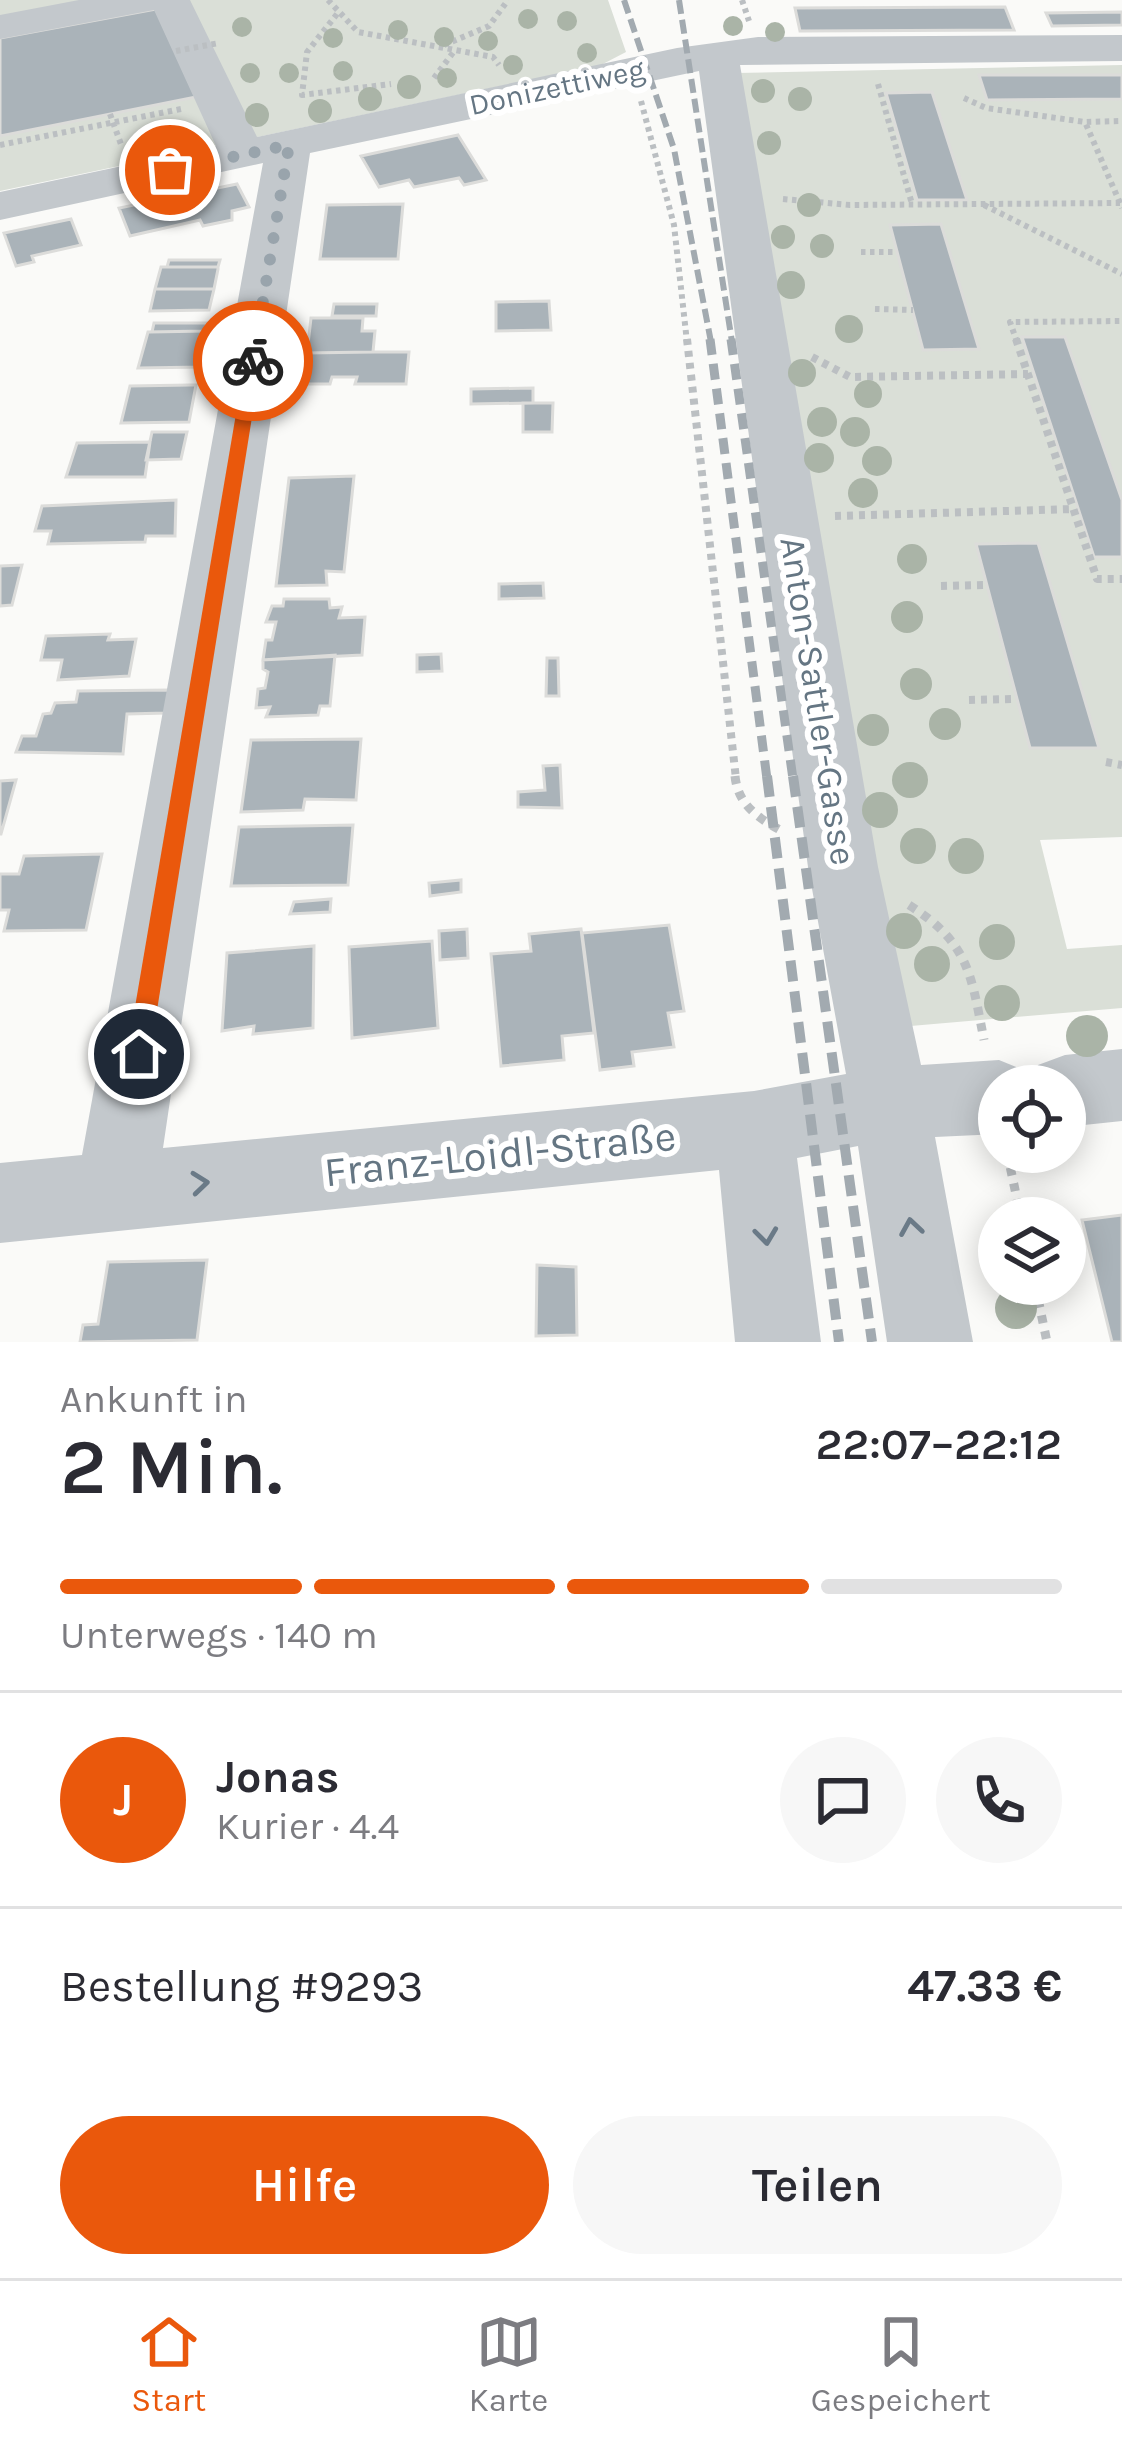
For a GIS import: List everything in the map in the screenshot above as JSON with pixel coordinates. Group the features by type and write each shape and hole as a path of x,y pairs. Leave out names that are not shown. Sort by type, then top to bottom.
{"street":[{"path":"0,27 144,0"},
{"path":"116,1191 266,150 217,102 170,0"},
{"name":"Donizettiweg","path":"0,206 633,71 758,50 1122,48"},
{"name":"Anton-Sattler-Gasse","path":"718,58 843,867 890,1103 930,1342"},
{"name":"Franz-Loidl-Straße","path":"0,1203 754,1129 890,1103 978,1075"},
{"path":"1086,1089 1122,1085"},
{"path":"754,1129 778,1342"}],"path":[{"path":"328,0 358,32 493,57 521,95"},
{"path":"443,46 489,26 508,0"},
{"path":"337,14 307,52 302,95 325,95 372,82 403,86"},
{"path":"176,51 219,43"},
{"path":"425,84 449,63 455,50"},
{"path":"633,71 674,225 737,792 755,816 787,834"},
{"path":"876,79 912,204"},
{"path":"964,98 986,107 1085,122 1122,121"},
{"path":"0,146 112,118 217,102"},
{"path":"112,118 118,137"},
{"path":"740,200 1121,205 1085,122"},
{"path":"981,204 1122,274"},
{"path":"861,252 897,252"},
{"path":"875,309 913,310"},
{"path":"1122,321 1010,322 1096,579 1122,579"},
{"path":"764,355 808,355 850,377 1028,374"},
{"path":"788,518 1073,509"},
{"path":"941,586 986,585"},
{"path":"968,700 1016,699"},
{"path":"1106,762 1122,765"},
{"path":"932,919 945,926 967,954 991,1065"},
{"path":"1039,1305 1047,1342"}],"shaded area":[{"path":"0,0 608,0 626,52 601,65 0,191"},
{"path":"1122,65 1122,75 979,76 987,100 1122,99 1122,500 1065,337 1022,338 1122,557 1122,837 1040,840 1067,949 1122,945 1122,1008 899,1027 736,73","holes":["932,92 966,199 966,200 917,200 886,94","940,224 978,349 923,349 890,226","1038,543 1098,748 1030,748 976,545"]}],"building":[{"path":"1005,7 1014,30 800,31 795,8"},
{"path":"156,9 196,97 0,136 0,38"},
{"path":"1122,12 1122,25 1052,26 1046,13"},
{"path":"979,75 1122,75 1122,99 987,100"},
{"path":"932,92 967,200 917,200 886,93"},
{"path":"458,135 486,180 464,185 459,178 414,187 409,180 379,187 361,156"},
{"path":"237,184 249,207 232,211 232,220 203,226 200,220 130,236 119,208"},
{"path":"403,204 398,259 320,259 327,205"},
{"path":"71,219 81,245 32,256 34,262 16,266 4,233"},
{"path":"941,224 979,349 923,350 890,225"},
{"path":"169,260 220,260 218,267 167,267"},
{"path":"161,267 218,267 214,289 155,289"},
{"path":"155,289 214,289 209,310 150,311"},
{"path":"549,301 551,330 496,331 496,302"},
{"path":"334,304 377,304 376,316 332,316"},
{"path":"311,318 363,318 362,331 375,331 373,352 307,353"},
{"path":"154,323 207,323 205,331 152,332"},
{"path":"210,331 203,367 138,368 148,332"},
{"path":"1022,337 1065,337 1122,500 1122,557 1094,557"},
{"path":"409,352 406,384 355,384 357,377 332,377 330,384 300,384 304,353"},
{"path":"196,385 189,422 121,423 130,386"},
{"path":"533,388 533,403 471,404 471,389"},
{"path":"523,403 553,403 552,432 523,432"},
{"path":"152,432 187,432 181,459 146,460"},
{"path":"150,442 145,477 66,477 77,443"},
{"path":"354,476 344,572 326,571 327,585 276,586 289,478"},
{"path":"176,500 175,536 146,536 145,542 48,544 51,531 35,531 42,506"},
{"path":"1038,543 1099,748 1030,748 976,544"},
{"path":"22,565 12,605 0,606 0,566"},
{"path":"543,583 544,598 499,599 499,584"},
{"path":"284,599 329,599 330,608 342,607 339,618 365,617 362,655 263,660 266,640 272,640 276,622 266,622 272,606 283,606"},
{"path":"110,634 108,640 136,639 129,676 58,680 62,660 41,660 46,636"},
{"path":"441,654 442,671 417,672 417,655"},
{"path":"335,655 330,706 320,706 318,715 266,717 270,707 256,708 258,689 265,688 268,672 263,660"},
{"path":"547,658 558,658 559,696 546,696"},
{"path":"170,690 166,713 127,714 123,754 16,752 22,736 36,736 43,714 51,713 55,703 76,702 78,691"},
{"path":"361,739 356,800 305,799 303,810 241,812 251,740"},
{"path":"560,765 562,808 518,807 518,792 545,790 543,766"},
{"path":"16,780 1,834 0,834 0,781"},
{"path":"353,825 348,885 231,886 239,827"},
{"path":"102,854 86,930 4,931 9,910 0,910 0,874 19,874 24,856"},
{"path":"461,880 461,892 430,896 429,883"},
{"path":"331,899 330,912 290,914 294,902"},
{"path":"669,925 684,1011 668,1013 674,1047 632,1052 634,1066 600,1070 582,933"},
{"path":"467,929 468,958 440,960 439,931"},
{"path":"581,929 594,1033 562,1036 564,1060 501,1066 491,954 531,951 529,934"},
{"path":"432,941 438,1028 352,1038 349,947"},
{"path":"314,946 313,1028 253,1034 254,1026 222,1031 227,953"},
{"path":"1122,1215 1122,1342 1112,1342 1086,1220"},
{"path":"207,1260 197,1340 80,1342 83,1325 98,1324 108,1262"},
{"path":"537,1265 576,1267 577,1335 536,1336"}],"railway":[{"path":"624,0 674,149 711,342"},
{"path":"679,0 732,342"},
{"path":"710,339 767,779"},
{"path":"731,339 793,779"},
{"path":"767,776 839,1342"},
{"path":"793,776 872,1342"}],"way so far":[{"path":"170,170 289,145 253,361"}],"route":[{"path":"139,1054 253,361"}]}
